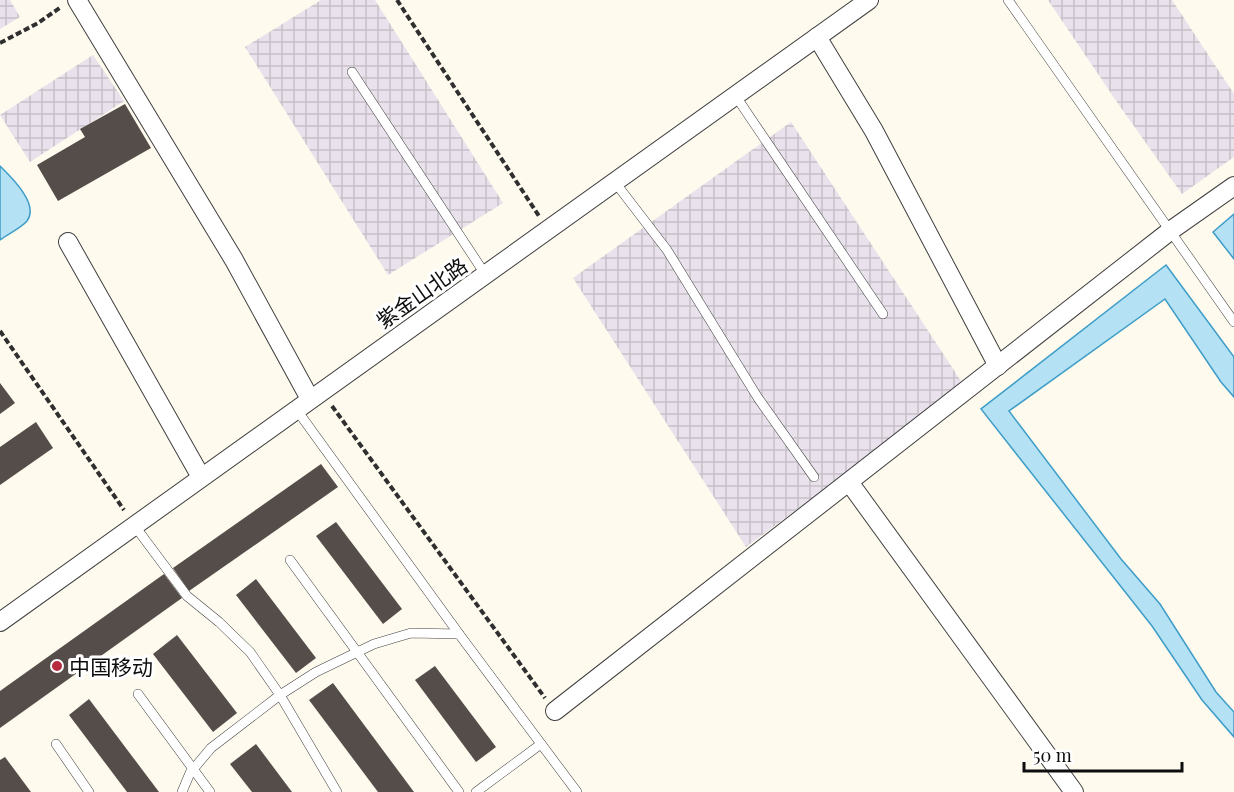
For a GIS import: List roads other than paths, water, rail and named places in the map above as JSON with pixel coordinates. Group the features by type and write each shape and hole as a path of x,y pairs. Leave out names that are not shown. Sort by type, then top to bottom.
{"street":[{"name":"紫金山北路","path":"0,622 869,0"},
{"path":"70,3 234,260 309,400"},
{"path":"817,37 874,131 998,366"},
{"path":"555,711 1170,231 1234,186"},
{"path":"68,242 201,477"},
{"path":"849,482 1074,792"}],"lane":[{"path":"1008,0 1234,322"},
{"path":"352,72 485,274"},
{"path":"735,95 883,314"},
{"path":"615,181 667,250 758,398 814,477"},
{"path":"309,400 459,634 577,792"},
{"path":"134,525 187,596 219,622 250,652 280,695 337,792"},
{"path":"290,560 459,792"},
{"path":"182,792 193,769 211,748 280,695 316,672 374,644 411,633 459,634"},
{"path":"138,694 210,792"},
{"path":"56,744 89,792"},
{"path":"476,792 541,744"}],"water":[{"path":"0,166 27,199 30,214 24,224 0,240"},
{"path":"1234,214 1234,259 1213,232"},
{"path":"1166,265 1234,357 1234,397 1221,382 1165,299 1009,411 1121,559 1160,604 1216,692 1234,712 1234,737 1202,700 1152,626 981,409"}],"place":[{"name":"中国移动","path":"57,666"}]}
